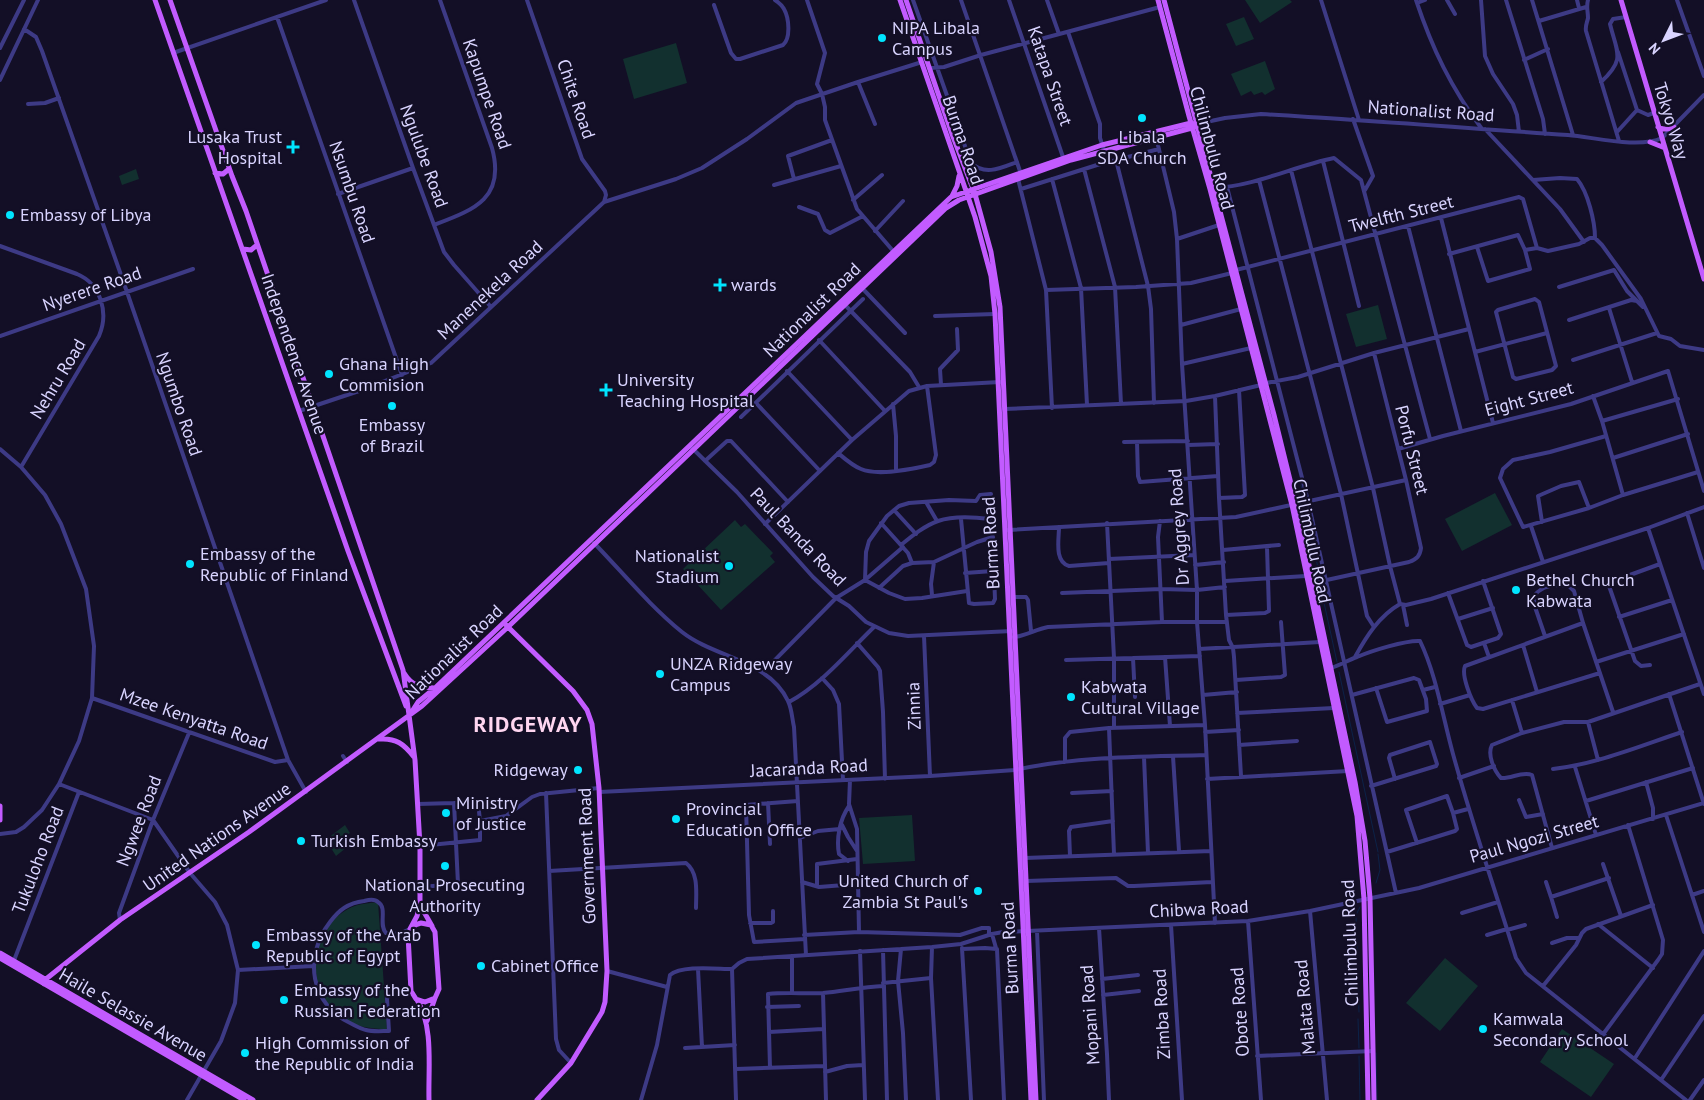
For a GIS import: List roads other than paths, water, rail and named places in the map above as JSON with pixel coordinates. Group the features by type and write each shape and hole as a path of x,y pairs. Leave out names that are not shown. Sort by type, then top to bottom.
{"main road":[{"name":"Independence Avenue","path":"156,0 348,550 409,715"},
{"name":"Independence Avenue","path":"170,0 258,245 403,670 415,760 420,846 420,905 408,935 411,991 422,1008 426,1021 430,1100"},
{"name":"Burma Road","path":"900,0 924,61 930,68 978,204 994,268 1000,307 1000,382"},
{"name":"Burma Road","path":"906,0 958,170 973,211 991,276 1000,382 1026,932 1036,1100"},
{"name":"Chilimbulu Road","path":"1158,0 1214,188 1294,504 1313,583 1363,825 1367,898 1370,1051 1368,1100"},
{"name":"Chilimbulu Road","path":"1164,0 1196,117 1194,126 1219,225 1234,271 1241,310 1263,384"},
{"name":"Tokyo Way","path":"1621,0 1704,278"},
{"path":"1196,117 1205,122"},
{"path":"1180,128 1205,122"},
{"name":"Nationalist Road","path":"692,448 950,202 974,191 1064,159 1180,128 1194,126"},
{"path":"1665,148 1650,142 1663,130 1674,127"},
{"path":"215,173 223,174 230,169"},
{"path":"958,170 957,186 950,202 964,203 973,211"},
{"path":"218,180 224,174 232,176"},
{"path":"968,174 977,183 986,187 980,196 978,204"},
{"path":"243,249 251,250 258,245"},
{"path":"245,256 252,250 260,252"},
{"name":"Nationalist Road","path":"409,715 422,706 592,542 862,288 895,253"},
{"name":"Chilimbulu Road","path":"1294,504 1306,576 1359,830 1367,898"},
{"name":"Burma Road","path":"1007,530 1014,597 1013,633"},
{"path":"348,550 360,545"},
{"name":"Nationalist Road","path":"409,715 418,702 506,625"},
{"name":"Government Road","path":"506,625 573,691 587,710 592,730 599,790 607,971 605,1002 602,1012 571,1063 537,1100"},
{"path":"403,670 413,684 420,687 435,688"},
{"name":"United Nations Avenue","path":"45,982 120,920 306,792 409,715"},
{"path":"379,739 398,741 415,760"},
{"name":"Burma Road","path":"1018,770 1026,881 1031,1100"},
{"path":"0,806 0,820"},
{"name":"Independence Avenue","path":"420,905 436,932 439,989 426,1021"},
{"path":"410,930 414,925 421,922 432,927"},
{"name":"Haile Selassie Avenue","path":"0,953 45,982 202,1073 253,1100"},
{"name":"Haile Selassie Avenue","path":"0,958 13,963"},
{"path":"413,995 424,1002 435,998"},
{"name":"Chilimbulu Road","path":"1370,1051 1374,1100"},
{"name":"Haile Selassie Avenue","path":"202,1073 244,1100"}],"street":[{"path":"0,48 24,0"},
{"path":"0,80 38,0"},
{"path":"173,53 326,0"},
{"name":"Ngulube Road","path":"354,0 440,243 449,259 491,308"},
{"name":"Kapumpe Road","path":"434,225 475,208 487,196 496,173 492,148 440,0"},
{"name":"Chite Road","path":"527,0 582,158 605,191 604,202"},
{"path":"714,5 731,53 740,59 783,45 786,42 789,36 784,9 775,0"},
{"path":"807,0 826,53 817,84 825,107 825,120 857,209 895,253"},
{"path":"913,0 971,163 977,168 989,170 1017,162"},
{"path":"961,0 1017,162 1021,189 1046,290 1052,408"},
{"name":"Katapa Street","path":"1009,0 1064,159"},
{"path":"1047,0 1059,34"},
{"path":"1321,0 1359,120"},
{"path":"1425,0 1416,1 1435,51 1456,93 1483,129 1567,216 1570,225 1584,242"},
{"path":"1447,0 1455,14"},
{"path":"1481,0 1484,56 1493,74 1513,104 1520,132"},
{"path":"1506,0 1545,134"},
{"path":"1532,0 1573,136"},
{"path":"1577,0 1579,8"},
{"path":"1588,0 1586,7 1588,16 1585,26 1586,32 1620,141"},
{"path":"1677,0 1704,76"},
{"path":"1539,21 1586,7"},
{"path":"930,68 937,68 1160,8"},
{"name":"Nsumbu Road","path":"277,17 402,375"},
{"path":"1626,17 1612,19 1610,24 1618,52 1637,110 1648,115 1654,113"},
{"name":"Ngumbo Road","path":"24,29 34,34 38,41 127,292 288,760 306,792"},
{"path":"1068,32 1100,124 1103,148"},
{"path":"1524,60 1548,50"},
{"path":"1601,82 1618,62 1618,52"},
{"path":"604,202 676,179 702,168 747,139 796,103 924,61"},
{"path":"858,82 874,124"},
{"path":"1660,132 1674,127 1704,95"},
{"path":"28,104 45,103 59,98"},
{"path":"1617,132 1637,110"},
{"name":"Nationalist Road","path":"1205,122 1261,114 1353,119 1641,143 1650,142"},
{"path":"1353,119 1373,176 1365,190"},
{"name":"Dr Aggrey Road","path":"1156,135 1174,212 1177,239 1182,364 1186,401 1194,555 1198,590 1197,622 1205,725 1214,923"},
{"path":"794,179 788,156 832,140"},
{"path":"1021,189 1084,169 1159,149"},
{"path":"1214,188 1259,180 1332,158 1361,180 1430,440"},
{"path":"1116,160 1148,286 1151,309 1154,403"},
{"path":"1323,161 1359,306"},
{"path":"774,185 841,166"},
{"path":"338,194 413,168"},
{"path":"1084,169 1115,288 1121,404"},
{"path":"1291,170 1373,488 1390,566 1407,625"},
{"path":"853,200 882,175"},
{"path":"1052,179 1081,288 1087,405"},
{"path":"1533,180 1577,179 1586,197 1595,225 1594,238"},
{"path":"1259,180 1341,494 1367,616 1374,627"},
{"path":"1227,187 1308,501 1396,893"},
{"name":"Twelfth Street","path":"1046,290 1191,283 1279,258 1521,197 1536,248"},
{"name":"Manenekela Road","path":"299,411 402,375 436,360 604,202"},
{"path":"875,230 903,202"},
{"path":"799,207 818,214 826,230 830,233 863,216"},
{"path":"1441,218 1493,423"},
{"path":"1177,239 1219,225"},
{"path":"1408,226 1461,431"},
{"path":"1449,254 1518,236 1525,250 1529,266 1528,271 1488,281 1477,247"},
{"path":"1525,250 1536,248 1548,251 1584,242 1590,238 1598,240 1642,299 1659,336 1671,339 1680,346 1704,350"},
{"path":"0,246 84,277 94,285 101,301"},
{"name":"Nyerere Road","path":"0,336 193,269"},
{"path":"1560,287 1614,270 1627,291 1648,313"},
{"path":"862,288 905,333"},
{"path":"741,417 863,299"},
{"path":"1535,299 1539,302 1547,333 1555,368 1516,379 1513,376 1496,312 1535,299"},
{"path":"1569,320 1631,300 1637,301"},
{"name":"Nehru Road","path":"21,467 99,336 104,320 101,301"},
{"path":"845,304 910,372 919,387"},
{"path":"1609,308 1632,382"},
{"path":"1181,325 1241,310"},
{"path":"935,316 995,314"},
{"path":"941,385 940,369 958,350 957,329"},
{"path":"1001,409 1186,401 1278,382 1374,353 1469,329"},
{"path":"1475,352 1547,333"},
{"path":"1573,360 1657,333"},
{"path":"819,340 885,411"},
{"path":"1182,364 1251,348"},
{"name":"Porfu Street","path":"1374,353 1421,548 1420,554 1414,560 1390,566"},
{"name":"Eight Street","path":"1398,449 1461,431 1571,404 1666,370 1670,373 1678,399"},
{"path":"787,371 852,440"},
{"path":"765,524 852,440 909,390 927,386 1000,382"},
{"path":"838,454 862,469 877,471 924,466 934,462 936,455 927,386"},
{"path":"1219,498 1242,497 1245,495 1239,390"},
{"path":"1215,396 1226,615 1229,640 1233,648 1236,680 1241,776"},
{"path":"1594,396 1623,494"},
{"path":"1602,421 1678,399 1704,491"},
{"path":"756,403 820,471"},
{"path":"893,404 896,436 896,470"},
{"path":"1612,458 1688,434"},
{"path":"1606,436 1513,460 1508,463 1500,478 1523,527 1589,508 1623,494 1698,472"},
{"path":"705,461 727,441 731,441 788,502"},
{"path":"1124,442 1218,444"},
{"path":"1137,442 1138,476 1140,482 1218,476"},
{"name":"Paul Banda Road","path":"692,448 765,524 799,563 836,598 845,602 874,627 898,635 1013,633 1020,637 1031,631 1048,628 1162,622 1227,622"},
{"path":"0,449 21,467 45,495 61,524 86,589 94,646 92,698 79,741 59,784 42,810 24,827 16,832 0,834"},
{"path":"1007,530 1107,523 1192,520 1247,515 1406,480"},
{"path":"1542,522 1538,496 1561,486 1579,482 1589,508"},
{"path":"865,580 868,545 881,523 894,510 902,505 926,502 949,500 976,501 981,495 991,494"},
{"path":"926,502 937,521"},
{"path":"1355,657 1374,627 1390,610 1648,528 1704,507"},
{"path":"894,510 916,534"},
{"path":"1687,513 1704,568"},
{"path":"763,672 836,598 865,580 916,534 937,521 961,518 990,519 992,524 994,602 969,603 961,518"},
{"path":"1160,521 1158,537 1162,622"},
{"path":"881,523 908,553 912,563"},
{"path":"1107,523 1114,658 1110,758 1114,854"},
{"path":"1531,526 1543,562"},
{"path":"1059,527 1059,558 1064,564 1069,566 1159,556 1194,555"},
{"path":"1648,528 1704,694"},
{"path":"879,588 903,566 912,563 934,562 992,537"},
{"path":"592,542 666,619 704,646 763,672 781,690 789,702 794,727 806,955"},
{"path":"1223,550 1279,545"},
{"path":"1226,615 1265,613 1269,611 1267,547"},
{"path":"932,596 931,584 934,562"},
{"path":"1195,565 1224,562"},
{"path":"1650,665 1638,664 1608,583 1660,564"},
{"path":"1313,583 1390,566"},
{"path":"965,573 994,571"},
{"path":"1225,581 1306,576"},
{"path":"865,580 905,599 967,591"},
{"path":"1448,593 1467,645 1471,647 1484,643 1498,638 1501,634 1483,581"},
{"path":"1545,636 1535,607 1534,596 1542,589 1551,586 1560,585 1572,588 1613,712"},
{"path":"1062,593 1161,589 1198,590 1225,587"},
{"path":"1014,597 1024,597 1027,599 1031,631"},
{"path":"1620,616 1672,600"},
{"path":"1458,619 1493,608"},
{"path":"1236,680 1283,676 1285,672 1280,622"},
{"path":"1583,623 1464,667 1470,695 1480,709 1600,673"},
{"path":"789,702 805,693 874,627"},
{"path":"1596,662 1684,634"},
{"name":"Zinnia","path":"924,636 930,776"},
{"path":"1331,668 1344,664 1355,657 1389,647 1420,641 1440,704 1468,809 1516,958 1520,965 1526,973 1688,1100 1704,1080"},
{"path":"1199,649 1320,642"},
{"path":"857,643 872,658 880,671 885,779"},
{"path":"1484,643 1489,657"},
{"path":"1523,645 1537,692"},
{"path":"1066,660 1200,656"},
{"path":"1165,657 1170,726"},
{"path":"1133,658 1135,697"},
{"path":"822,678 833,690 838,704 843,780"},
{"path":"1352,695 1376,688 1417,678 1423,690 1427,710 1388,722 1376,688"},
{"path":"1552,848 1532,775 1526,773 1505,779 1501,778 1494,766 1490,752 1492,745 1522,733 1564,722 1588,722 1700,684"},
{"path":"1423,690 1435,687"},
{"path":"1203,695 1237,692"},
{"path":"1669,694 1704,803"},
{"path":"1440,704 1470,695"},
{"name":"Mzee Kenyatta Road","path":"92,698 275,762 288,760"},
{"path":"1512,700 1522,733"},
{"path":"1237,713 1334,708"},
{"path":"1588,722 1598,760"},
{"path":"1066,762 1065,741 1067,734 1070,732 1112,728 1205,725"},
{"path":"1205,732 1239,730"},
{"path":"1553,769 1574,767 1682,732"},
{"name":"Ngwee Road","path":"120,920 118,914 153,820 189,733"},
{"path":"1240,745 1297,741"},
{"path":"1371,786 1395,779 1436,766 1430,742 1390,755 1389,758 1395,779"},
{"name":"Jacaranda Road","path":"480,820 506,816 532,797 546,793 885,779 1018,770 1066,762 1110,758 1206,755"},
{"path":"343,756 347,762"},
{"path":"1173,756 1179,851"},
{"path":"1144,757 1148,852"},
{"path":"1460,778 1494,766"},
{"path":"1574,767 1596,835"},
{"path":"1586,801 1693,768"},
{"path":"1207,779 1348,771"},
{"path":"850,780 849,806 857,827 857,884 860,932"},
{"path":"1646,782 1654,808 1653,819"},
{"path":"59,784 153,820 190,873 215,902 221,913 234,948 238,970 237,992 232,1015 221,1041 187,1100"},
{"path":"1072,793 1112,791"},
{"name":"Tukuloho Road","path":"13,963 79,792"},
{"path":"546,793 556,1039 560,1051 571,1063"},
{"path":"1387,852 1417,843 1457,829 1447,796 1407,809 1406,811 1417,843"},
{"path":"1519,800 1526,817 1543,814"},
{"path":"798,801 746,805 750,923 754,942 860,932 960,934 989,928 996,948 1004,1100"},
{"path":"418,804 478,802 480,820 480,840 420,846"},
{"path":"420,886 458,885 454,803"},
{"path":"768,803 770,844"},
{"name":"Paul Ngozi Street","path":"1367,898 1419,888 1704,803"},
{"path":"848,861 838,852 838,835 843,814 849,806"},
{"path":"1453,813 1468,809"},
{"path":"1666,815 1704,930"},
{"path":"1070,856 1069,831 1071,827 1113,821"},
{"path":"1604,1034 1662,954 1663,940 1628,825"},
{"path":"800,838 818,831 841,826"},
{"path":"841,826 857,851"},
{"path":"1025,858 1211,850"},
{"path":"817,886 816,864 857,859"},
{"path":"549,871 686,863 692,869 695,878 696,908"},
{"path":"1603,864 1621,916"},
{"path":"1026,881 1116,878 1128,886 1212,882"},
{"path":"1551,898 1609,878"},
{"path":"802,882 817,886 857,884"},
{"path":"1546,882 1557,917"},
{"path":"1692,895 1704,891"},
{"name":"Chibwa Road","path":"991,934 1248,921 1310,911 1367,898"},
{"path":"410,930 399,934 386,933 382,928 382,905 378,901 352,902 337,912 324,929 316,948 313,966 317,987 326,1005 340,1018 366,1030 389,1031 388,993 396,990 413,995"},
{"path":"1462,913 1498,902"},
{"path":"1543,986 1576,945 1586,929 1653,905"},
{"path":"750,923 771,924 773,922 773,911"},
{"name":"Malata Road","path":"1310,911 1327,1100"},
{"name":"Obote Road","path":"1248,921 1261,1100"},
{"path":"1598,924 1653,968"},
{"path":"1487,935 1524,925"},
{"name":"Zimba Road","path":"1172,926 1182,1100"},
{"name":"Mopani Road","path":"1098,928 1109,1100"},
{"path":"1037,931 1044,1100"},
{"path":"641,1100 657,1045 669,976 674,972 698,969 732,969 738,963 748,959 961,944 991,934"},
{"path":"1552,944 1573,937 1579,938"},
{"path":"961,944 971,1100"},
{"path":"932,947 931,978 938,1100"},
{"path":"962,949 996,948"},
{"path":"901,949 898,981 903,1033 906,1100"},
{"path":"883,950 888,1100"},
{"path":"860,951 865,1100"},
{"path":"1635,1058 1704,951"},
{"path":"792,956 792,992"},
{"path":"238,970 313,966"},
{"path":"698,969 702,1047"},
{"path":"732,969 736,1100"},
{"path":"607,971 667,988"},
{"path":"1102,979 1138,975"},
{"path":"770,1068 768,994 823,992 931,978"},
{"path":"1103,994 1139,991"},
{"path":"823,992 826,1100"},
{"path":"767,1007 799,1006"},
{"path":"1662,1080 1704,1016"},
{"path":"769,1032 824,1029"},
{"path":"685,1048 735,1045"},
{"path":"1257,1056 1370,1051"},
{"path":"825,1072 863,1065"},
{"path":"736,1070 824,1066"}],"waterway":[{"path":"1301,485 1304,499"},
{"path":"1306,509 1320,578"},
{"path":"1321,589 1337,662"},
{"path":"1339,672 1378,852"},
{"path":"1376,883 1380,870 1378,854"},
{"path":"1359,1012 1356,915 1360,907"},
{"path":"1358,1019 1359,1048"},
{"path":"1376,1053 1377,1100"},
{"path":"1359,1056 1360,1100"}],"place":[{"name":"NIPA Libala Campus","path":"882,38"},
{"name":"Libala SDA Church","path":"1142,118"},
{"name":"Lusaka Trust Hospital","path":"293,147"},
{"name":"Embassy of Libya","path":"10,215"},
{"name":"wards","path":"720,285"},
{"name":"Ghana High Commision","path":"329,374"},
{"name":"University Teaching Hospital","path":"606,390"},
{"name":"Embassy of Brazil","path":"392,406"},
{"name":"Embassy of the Republic of Finland","path":"190,564"},
{"name":"Nationalist Stadium","path":"729,566"},
{"name":"Bethel Church Kabwata","path":"1516,590"},
{"name":"UNZA Ridgeway Campus","path":"660,674"},
{"name":"Kabwata Cultural Village","path":"1071,697"},
{"name":"Ridgeway","path":"578,770"},
{"name":"Ministry of Justice","path":"446,813"},
{"name":"Provincial Education Office","path":"676,819"},
{"name":"Turkish Embassy","path":"301,841"},
{"name":"National Prosecuting Authority","path":"445,866"},
{"name":"United Church of Zambia St Paul's","path":"978,891"},
{"name":"Embassy of the Arab Republic of Egypt","path":"256,945"},
{"name":"Cabinet Office","path":"481,966"},
{"name":"Embassy of the Russian Federation","path":"284,1000"},
{"name":"Kamwala Secondary School","path":"1483,1029"},
{"name":"High Commission of the Republic of India","path":"245,1053"}],"district":[{"name":"RIDGEWAY","path":"528,724"}]}
